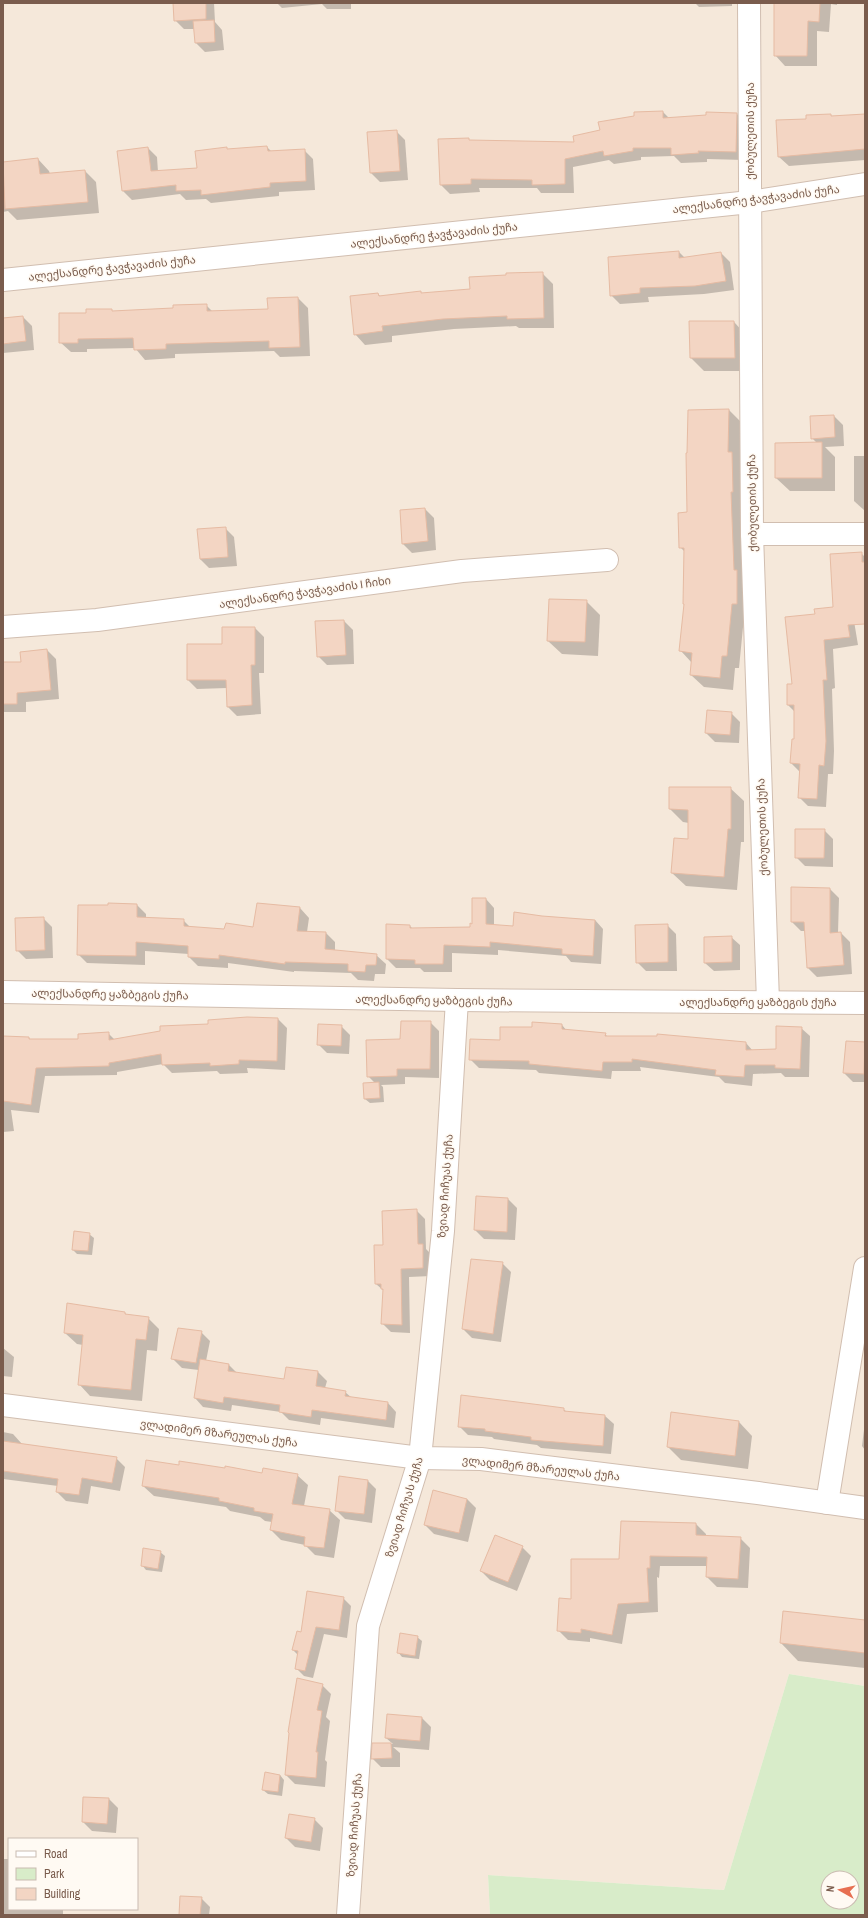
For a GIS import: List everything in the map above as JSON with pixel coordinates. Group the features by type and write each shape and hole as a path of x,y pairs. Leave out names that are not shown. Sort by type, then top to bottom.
{"street":[{"name":"ქობულეთის ქუჩა","path":"749,3 752,534 768,1002"},
{"name":"ალექსანდრე ჭავჭავაძის ქუჩა","path":"3,280 750,202 865,184"},
{"path":"752,534 865,534"},
{"name":"ალექსანდრე ჭავჭავაძის I ჩიხი","path":"3,627 97,620 462,571 607,560"},
{"name":"ალექსანდრე ყაზბეგის ქუჩა","path":"3,992 457,1000 865,1003"},
{"name":"ზვიად ჩიჩუას ქუჩა","path":"348,1915 368,1626 420,1458 443,1231 457,1000"},
{"path":"827,1503 865,1268"},
{"name":"ვლადიმერ მზარეულას ქუჩა","path":"3,1405 420,1458 482,1459 865,1508"}],"shaded area":[{"path":"3,3 865,3 865,1686 789,1674 724,1890 488,1875 490,1915 3,1915"}],"green space":[{"path":"789,1674 865,1686 865,1915 490,1915 488,1875 724,1890"}],"building":[{"path":"173,3 206,3 206,19 174,21"},
{"path":"774,3 820,3 819,22 808,21 807,56 774,56"},
{"path":"214,20 215,42 195,43 193,21"},
{"path":"663,111 663,118 706,115 706,112 737,113 736,152 698,151 699,153 671,155 671,148 633,148 633,151 604,156 603,151 565,159 565,184 532,185 532,180 471,179 471,184 440,185 438,139 469,138 469,140 574,142 573,136 600,130 598,122 634,116 634,112"},
{"path":"831,114 831,116 865,114 865,149 778,157 776,120 806,119 806,115"},
{"path":"397,130 400,171 370,173 367,132"},
{"path":"267,146 268,151 305,149 306,181 270,183 270,187 201,195 201,190 176,191 176,185 122,191 117,151 148,147 151,171 197,168 195,151 227,147 227,149"},
{"path":"38,158 40,174 85,170 88,202 5,209 3,162"},
{"path":"679,251 679,258 721,252 726,281 695,286 640,288 640,293 610,296 608,257"},
{"path":"543,272 544,318 507,319 507,316 443,319 382,326 383,331 354,335 350,296 378,293 379,296 421,291 421,293 470,289 469,277 506,275 506,273"},
{"path":"298,297 300,347 269,348 269,341 166,344 166,349 134,350 133,338 78,339 78,343 59,343 59,313 86,313 86,309 112,309 112,311 173,308 173,305 207,304 207,311 268,309 267,298"},
{"path":"23,316 26,341 3,344 3,318"},
{"path":"689,321 734,321 735,358 690,358"},
{"path":"729,409 728,452 732,452 733,492 731,492 734,570 737,570 737,604 732,604 727,656 722,656 720,678 690,675 692,653 679,651 684,604 684,548 679,548 678,513 687,512 686,453 688,410"},
{"path":"834,415 835,437 811,439 810,416"},
{"path":"822,442 822,478 775,478 775,443"},
{"path":"425,508 428,541 402,544 400,510"},
{"path":"226,527 228,557 200,559 197,529"},
{"path":"862,552 862,562 865,562 865,624 848,625 850,637 824,640 827,680 823,680 826,741 824,766 819,765 817,799 798,798 800,764 790,763 792,739 794,739 794,705 787,705 787,684 792,684 785,617 815,614 814,609 833,607 830,554"},
{"path":"549,599 587,600 585,642 547,641"},
{"path":"344,620 346,655 317,657 315,621"},
{"path":"222,627 255,627 255,665 251,665 252,705 227,707 226,680 187,680 187,644 222,644"},
{"path":"47,649 51,690 17,693 17,704 3,704 3,662 21,662 20,652"},
{"path":"707,710 732,712 730,735 705,733"},
{"path":"669,787 731,787 731,829 728,829 724,877 671,873 674,838 688,839 688,810 669,809"},
{"path":"795,829 825,829 824,858 795,858"},
{"path":"791,887 830,888 830,933 841,932 844,965 807,968 804,922 791,922"},
{"path":"472,898 486,898 486,924 513,926 514,912 542,916 595,920 593,956 562,954 562,949 490,942 490,947 444,945 443,964 415,964 415,960 386,959 386,924 410,925 410,928 470,927 470,923 472,924"},
{"path":"108,903 137,904 137,917 184,919 184,926 224,929 226,923 253,927 257,903 300,907 297,931 326,932 325,949 377,954 376,965 366,965 365,972 348,971 348,964 285,962 285,964 219,955 219,959 188,957 188,946 136,942 136,956 77,955 78,905 108,905"},
{"path":"44,917 45,950 16,951 15,918"},
{"path":"668,924 668,962 636,963 635,925"},
{"path":"732,936 732,962 704,963 704,937"},
{"path":"247,1017 278,1018 277,1061 239,1060 239,1064 210,1066 210,1063 162,1065 161,1054 109,1063 109,1066 36,1068 31,1105 3,1101 3,1036 29,1037 29,1039 78,1039 78,1034 109,1032 109,1040 160,1031 160,1026 208,1024 208,1020"},
{"path":"401,1021 431,1021 430,1069 397,1069 397,1076 367,1077 366,1040 400,1039"},
{"path":"532,1022 562,1024 562,1029 606,1033 605,1036 657,1036 657,1034 746,1042 746,1050 776,1049 776,1026 802,1027 800,1069 775,1068 775,1065 745,1065 744,1077 715,1075 716,1070 632,1059 632,1062 603,1062 602,1071 529,1064 529,1061 469,1060 470,1039 500,1040 500,1027 532,1027"},
{"path":"318,1024 342,1025 341,1046 317,1045"},
{"path":"846,1041 865,1042 864,1074 843,1073"},
{"path":"379,1082 380,1098 364,1099 363,1083"},
{"path":"476,1196 508,1198 507,1232 474,1230"},
{"path":"417,1209 418,1244 423,1244 423,1268 401,1269 402,1325 381,1324 383,1289 381,1289 381,1284 375,1284 374,1245 383,1245 382,1211"},
{"path":"74,1231 90,1233 88,1251 72,1250"},
{"path":"471,1259 503,1262 493,1334 462,1329"},
{"path":"67,1303 149,1317 146,1340 136,1339 131,1390 78,1385 83,1335 64,1333"},
{"path":"178,1328 202,1331 196,1363 171,1359"},
{"path":"200,1359 229,1364 228,1371 284,1379 286,1367 318,1371 316,1386 346,1391 345,1396 388,1402 386,1420 312,1410 311,1417 279,1412 280,1405 224,1397 223,1403 194,1398"},
{"path":"461,1395 564,1408 564,1411 605,1415 603,1446 531,1440 531,1437 485,1431 485,1429 458,1427"},
{"path":"671,1412 739,1421 735,1456 667,1447"},
{"path":"3,1441 117,1457 112,1483 82,1478 79,1495 56,1492 58,1479 3,1471"},
{"path":"146,1460 179,1465 179,1461 225,1468 225,1466 262,1473 263,1468 298,1474 292,1504 330,1509 324,1548 304,1546 305,1537 270,1530 273,1514 254,1511 254,1508 219,1501 219,1498 142,1486"},
{"path":"339,1476 368,1480 364,1514 335,1511"},
{"path":"433,1490 467,1499 459,1533 424,1525"},
{"path":"621,1521 696,1523 696,1535 741,1537 738,1579 706,1577 707,1557 650,1556 650,1568 647,1568 649,1602 618,1604 612,1635 581,1629 581,1633 557,1631 559,1598 571,1599 571,1559 619,1559"},
{"path":"495,1535 523,1546 508,1582 480,1571"},
{"path":"143,1548 161,1551 158,1569 141,1566"},
{"path":"307,1591 344,1597 339,1630 316,1627 305,1671 295,1669 298,1651 292,1650 297,1631 301,1632"},
{"path":"783,1611 865,1620 865,1653 780,1643"},
{"path":"400,1633 418,1636 415,1656 397,1653"},
{"path":"297,1678 323,1684 317,1710 322,1711 316,1752 318,1752 316,1778 285,1775 288,1732"},
{"path":"387,1714 422,1717 420,1741 385,1738"},
{"path":"372,1743 391,1743 392,1758 371,1759"},
{"path":"265,1772 280,1775 278,1792 262,1790"},
{"path":"83,1797 109,1798 107,1824 82,1822"},
{"path":"289,1814 315,1818 311,1842 285,1838"},
{"path":"180,1896 202,1897 200,1915 179,1915"}]}
